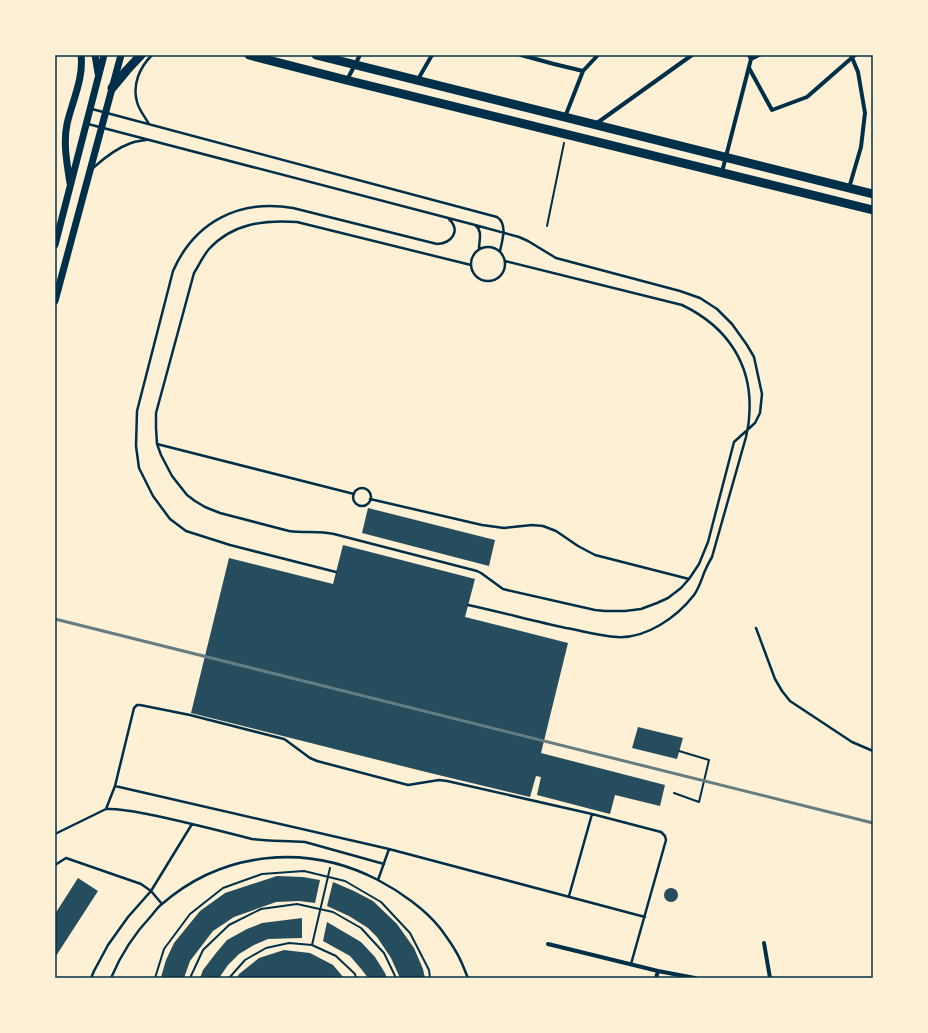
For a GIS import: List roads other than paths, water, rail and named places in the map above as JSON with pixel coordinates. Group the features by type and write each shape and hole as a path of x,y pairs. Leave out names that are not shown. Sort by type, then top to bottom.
{"main road":[{"path":"112,88 141,55"},
{"path":"249,55 873,210"},
{"path":"316,55 873,194"}],"street":[{"path":"70,187 66,155 67,126 79,83 82,61 81,55"},
{"path":"95,55 99,77"},
{"path":"55,245 104,55"},
{"path":"55,301 121,55"},
{"path":"346,80 360,55"},
{"path":"417,81 432,55"},
{"path":"522,55 583,71"},
{"path":"565,117 583,71 598,55"},
{"path":"595,125 692,55"},
{"path":"722,173 749,68 750,57 759,55"},
{"path":"749,68 772,110 807,97 852,56 858,72 865,113 861,146 849,188"},
{"path":"764,943 770,978"},
{"path":"548,944 658,971 695,978"},
{"path":"656,978 658,971"}],"lane":[{"path":"149,124 137,102 135,94 138,76 142,67 152,55"},
{"path":"90,108 497,217 501,220 503,226 500,251"},
{"path":"86,124 503,233 528,241 556,258 680,291 700,298 717,309 732,324 754,357 762,394 760,412 755,423 734,442 708,542 699,564 681,588 668,598 657,604 641,609 605,612 507,590 503,589 477,571 334,534 324,532 289,531 220,513 205,507 187,495 172,476 157,444 156,413 194,273 203,257 219,240 233,231 249,225 265,222 297,222 471,265"},
{"path":"90,171 102,160 119,149 130,143 147,139"},
{"path":"336,572 230,545 186,530 170,519 153,496 139,468 136,436 137,411 138,402 174,270 178,260 186,248 198,234 211,223 230,213 245,209 271,206 293,208 432,244 446,243 452,238 454,234 454,227 449,219"},
{"path":"475,225 480,231 479,249"},
{"path":"490,246 500,251 503,256 505,261 504,267 499,277 494,280 483,280 474,274 471,265 472,258 474,253 479,249 490,246"},
{"path":"468,605 570,629 618,637 640,634 653,629 672,617 694,595 712,557 746,436 749,419 749,388 746,375 734,348 725,336 709,321 694,311 682,305 505,261"},
{"path":"157,444 354,494"},
{"path":"360,489 366,489 370,494 370,499 368,504 360,506 355,502 353,497 355,492 360,489"},
{"path":"370,499 482,525 504,528 543,526 556,531 578,546 595,555 689,579"},
{"path":"756,628 776,679 782,691 790,701 852,742 873,751"},
{"path":"106,809 115,786 134,708 140,705 190,715 284,739 317,762 408,785 439,780 447,781 592,814 661,832 666,836 666,840 631,964"},
{"path":"115,786 389,849 645,917"},
{"path":"55,834 106,809 114,808 192,824 257,840 305,842 384,864"},
{"path":"569,896 592,814"},
{"path":"91,978 108,945 128,917 151,892 192,824"},
{"path":"378,880 389,849"},
{"path":"110,978 128,944 138,930 162,904 187,886 206,875 227,866 255,859 300,857 331,862 366,873 392,887 419,907 439,927 456,951 468,978"},
{"path":"55,865 66,858 141,884 162,904"}],"railway":[{"path":"55,619 873,823"}]}
